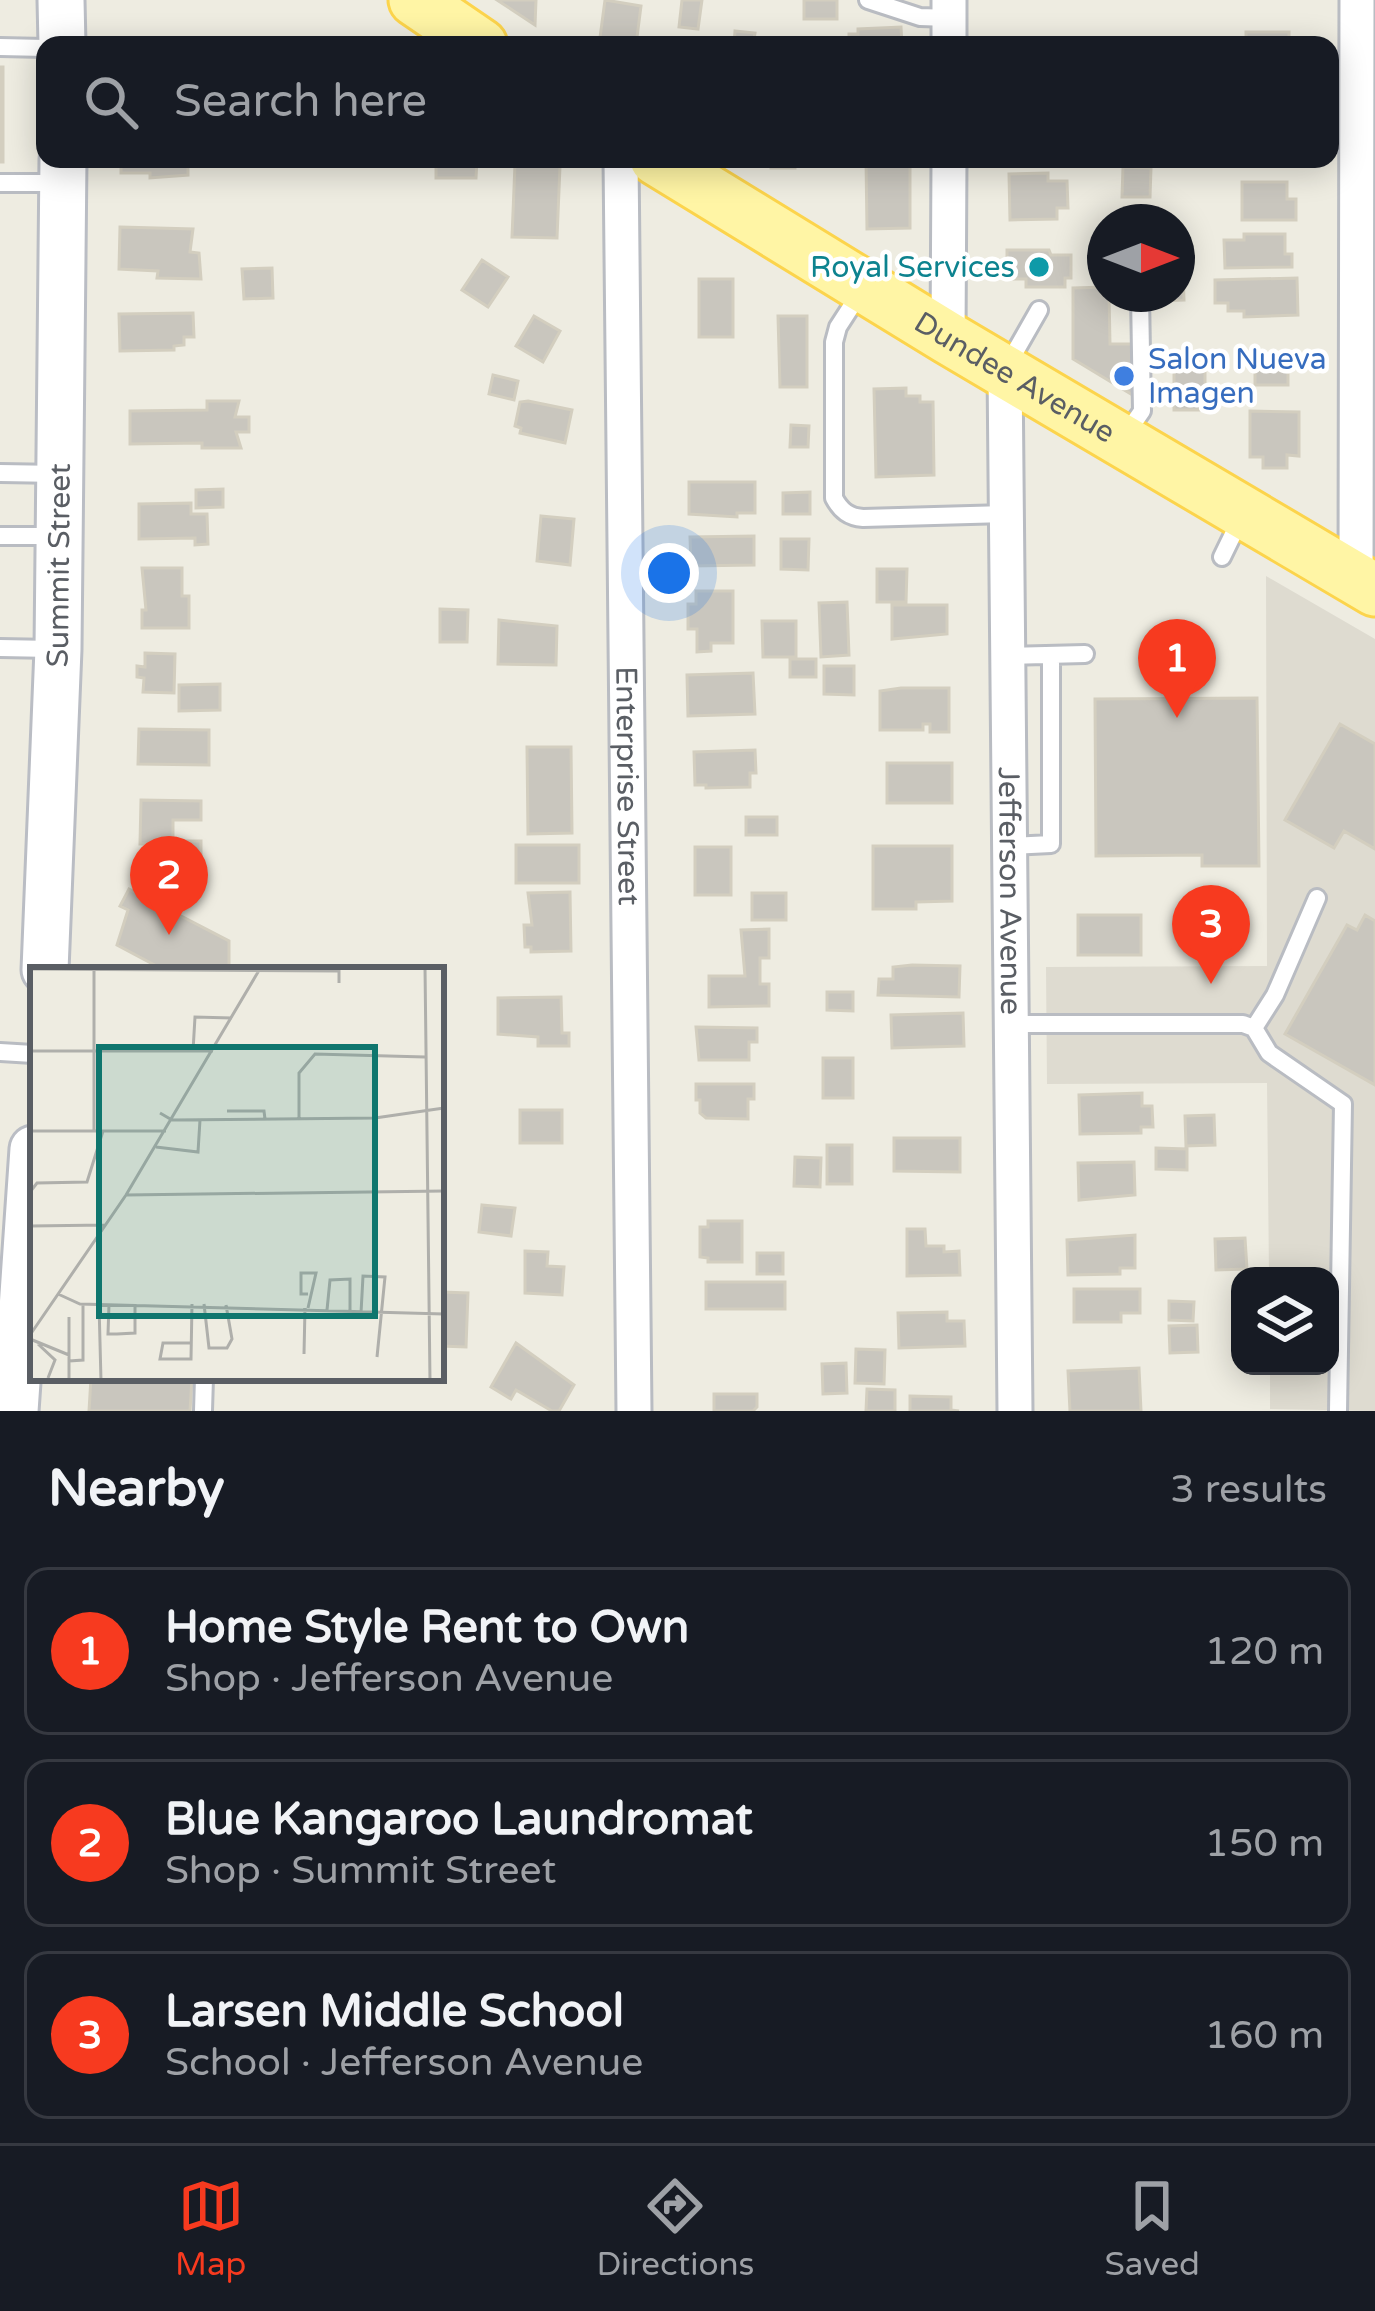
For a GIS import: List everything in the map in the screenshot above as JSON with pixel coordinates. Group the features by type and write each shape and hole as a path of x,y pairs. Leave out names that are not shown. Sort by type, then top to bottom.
{"main road":[{"path":"61,0 62,36"},
{"path":"415,0 472,27"},
{"name":"Dundee Avenue","path":"671,168 1122,439 1233,534 1365,585"},
{"name":"Summit Street","path":"45,967 58,649 63,171"},
{"path":"14,1411 25,1341 30,1213"}],"street":[{"path":"1357,0 1365,585"},
{"name":"Enterprise Street","path":"621,168 634,1411"},
{"path":"948,338 949,168"},
{"name":"Jefferson Avenue","path":"1005,369 1015,1411"}],"lane":[{"path":"868,0 949,21"},
{"path":"0,47 36,48"},
{"path":"0,183 63,171"},
{"path":"864,287 844,316 834,342 836,501 848,514 863,518 1006,514"},
{"path":"1005,369 1039,310"},
{"path":"1122,439 1142,410 1140,312"},
{"path":"0,473 61,474"},
{"path":"0,536 60,536"},
{"path":"0,648 58,649"},
{"path":"1007,656 1085,654"},
{"path":"1009,846 1051,844 1051,656"},
{"path":"1254,1028 1275,995 1317,898"},
{"path":"1012,1024 1243,1024 1254,1028 1269,1053 1342,1103 1338,1411"},
{"path":"0,1052 30,1054"},
{"path":"203,1411 204,1381"}],"shaded area":[{"path":"1266,576 1375,639 1375,1411 1270,1409 1270,1375 1339,1375 1339,1267 1269,1267 1267,1083 1047,1084 1046,967 1267,966"}],"building":[{"path":"497,0 536,0 535,25"},
{"path":"605,0 641,6 637,36 600,36"},
{"path":"682,0 702,0 698,29 679,27"},
{"path":"804,0 837,0 837,19 804,19"},
{"path":"901,27 902,36 849,36 858,34 858,29"},
{"path":"1246,32 1289,32 1289,36 1246,36"},
{"path":"3,67 3,162 0,162"},
{"path":"121,168 188,168 188,175 150,178 150,173 121,173"},
{"path":"436,168 477,168 476,178 436,178"},
{"path":"515,168 560,168 557,238 512,237"},
{"path":"866,168 910,168 910,228 867,229"},
{"path":"1123,168 1151,168 1150,197 1122,197"},
{"path":"1048,173 1048,181 1067,181 1068,208 1057,208 1057,219 1010,220 1009,174"},
{"path":"1242,182 1287,182 1287,199 1296,199 1296,220 1242,220"},
{"path":"120,227 193,229 190,252 199,253 201,279 157,278 158,271 119,269"},
{"path":"1244,234 1285,234 1285,254 1292,254 1292,267 1225,268 1224,240 1244,240"},
{"name":"Royal Services","path":"1007,250 1071,255 1071,278 1065,278 1065,287 1026,287 1026,279 1007,279"},
{"path":"482,260 508,277 488,307 462,290"},
{"path":"272,268 273,298 244,299 242,269"},
{"path":"1297,278 1298,315 1244,317 1244,311 1228,311 1228,303 1215,303 1215,280"},
{"path":"699,279 733,279 733,337 699,337"},
{"path":"1073,288 1087,288 1087,312 1109,312 1110,344 1136,344 1136,397 1073,359"},
{"path":"193,313 194,337 184,337 184,345 174,350 120,351 119,314"},
{"path":"534,316 560,331 543,362 516,346"},
{"path":"778,316 807,316 807,387 780,387"},
{"path":"1288,358 1288,385 1255,385 1255,359"},
{"path":"1174,370 1205,370 1205,410 1174,410"},
{"path":"493,375 518,381 514,400 489,394"},
{"path":"906,388 906,396 933,402 934,475 876,477 874,389"},
{"path":"207,401 239,401 235,417 249,417 249,432 236,432 241,448 130,444 130,411 207,410"},
{"path":"520,402 572,410 565,443 520,433 521,428 515,426"},
{"path":"1250,411 1299,412 1299,456 1287,455 1287,468 1263,468 1263,457 1250,457"},
{"path":"791,425 809,426 808,447 790,447"},
{"path":"689,482 755,482 755,513 737,513 737,517 689,514"},
{"path":"223,489 223,507 196,508 196,490"},
{"path":"810,492 810,514 783,514 783,493"},
{"path":"191,503 191,514 207,514 208,544 195,545 195,538 139,539 139,504"},
{"path":"541,516 574,519 570,565 537,561"},
{"path":"754,536 754,565 691,566 690,537"},
{"path":"781,539 809,539 808,570 781,569"},
{"path":"142,568 182,568 182,596 189,596 189,628 142,628 142,610 146,610"},
{"path":"877,569 907,569 906,602 877,602"},
{"path":"696,591 733,591 733,643 711,643 711,651 697,652 697,629 688,629 688,604 696,604"},
{"path":"847,602 849,655 821,657 819,603"},
{"path":"892,605 947,605 947,634 892,639"},
{"path":"440,609 468,610 467,642 440,642"},
{"path":"499,620 557,626 556,665 498,664"},
{"path":"762,621 796,621 796,657 763,657"},
{"path":"145,653 175,654 174,693 143,692 144,678 137,677 137,666 145,667"},
{"path":"790,659 816,659 816,677 790,677"},
{"path":"824,666 854,666 854,695 824,694"},
{"path":"753,673 755,714 688,716 687,675"},
{"path":"220,684 220,710 179,711 179,685"},
{"path":"949,688 949,732 930,732 930,724 923,724 923,730 880,730 880,691"},
{"path":"1257,698 1259,866 1202,866 1202,855 1096,856 1095,699"},
{"path":"1340,724 1375,744 1375,849 1344,831 1334,848 1285,820"},
{"path":"139,729 209,730 209,765 138,764"},
{"path":"527,747 571,747 572,833 528,834"},
{"path":"755,750 756,773 750,773 750,787 695,785 694,752"},
{"path":"887,763 952,763 952,803 887,803"},
{"path":"141,800 201,801 201,820 173,820 173,844 140,844"},
{"path":"746,817 777,817 777,835 746,835"},
{"path":"173,841 201,841 201,875 173,875"},
{"path":"516,845 579,845 579,883 516,883"},
{"path":"873,846 952,846 952,901 916,902 916,909 873,909"},
{"path":"695,847 731,847 731,895 695,895"},
{"path":"129,889 229,941 229,967 158,967 117,945 128,910 120,906"},
{"path":"570,892 571,951 531,952 531,947 525,947 524,925 532,925 528,893"},
{"path":"752,893 786,893 786,920 752,920"},
{"path":"1078,915 1141,915 1141,955 1078,955"},
{"path":"1365,915 1375,921 1375,1085 1285,1034 1347,925 1357,930"},
{"path":"769,929 769,958 760,958 760,984 769,984 769,1006 709,1007 709,976 745,976 741,930"},
{"path":"960,966 959,997 878,995 879,979 893,979 893,967"},
{"path":"827,992 853,992 853,1011 827,1010"},
{"path":"561,997 562,1033 569,1033 569,1046 538,1046 538,1037 498,1034 498,998"},
{"path":"963,1013 964,1046 892,1048 891,1015"},
{"path":"696,1027 757,1028 757,1042 749,1042 749,1060 699,1060"},
{"path":"823,1058 853,1058 853,1098 823,1098"},
{"path":"696,1084 754,1084 748,1119 706,1118 696,1100"},
{"path":"1142,1093 1142,1106 1152,1106 1153,1127 1141,1127 1141,1133 1080,1134 1079,1095"},
{"path":"520,1110 562,1110 562,1143 520,1143"},
{"path":"1214,1115 1215,1145 1186,1146 1185,1116"},
{"path":"894,1138 960,1138 960,1172 894,1171"},
{"path":"827,1145 852,1145 852,1184 827,1184"},
{"path":"1156,1148 1187,1149 1187,1170 1156,1169"},
{"path":"795,1157 821,1158 820,1187 794,1186"},
{"path":"1134,1162 1135,1195 1079,1200 1078,1163"},
{"path":"482,1205 515,1208 511,1236 479,1232"},
{"path":"708,1221 742,1221 742,1262 708,1262 700,1257 700,1227 708,1227"},
{"path":"907,1229 925,1229 926,1246 959,1251 960,1275 907,1276"},
{"path":"1135,1235 1135,1268 1120,1268 1120,1274 1068,1275 1067,1240"},
{"path":"1245,1238 1247,1267 1216,1270 1215,1239"},
{"path":"525,1251 548,1252 547,1266 564,1267 562,1295 525,1293"},
{"path":"757,1253 783,1253 783,1274 757,1274"},
{"path":"706,1282 785,1282 785,1309 706,1309"},
{"path":"1074,1289 1140,1289 1140,1313 1121,1313 1121,1322 1074,1322"},
{"path":"444,1292 468,1293 466,1347 444,1346"},
{"path":"1169,1301 1194,1302 1193,1321 1169,1320"},
{"path":"947,1312 947,1321 964,1321 965,1346 899,1348 898,1313"},
{"path":"1197,1325 1198,1352 1170,1353 1169,1326"},
{"path":"516,1343 574,1385 559,1411 516,1390 511,1399 491,1387"},
{"path":"856,1349 885,1350 884,1384 855,1383"},
{"path":"846,1363 847,1393 823,1394 822,1364"},
{"path":"1139,1368 1141,1411 1070,1411 1068,1371"},
{"path":"91,1381 192,1381 190,1411 89,1411"},
{"path":"867,1389 895,1390 895,1411 866,1411"},
{"path":"714,1394 757,1394 757,1407 753,1411 714,1411"},
{"path":"910,1396 951,1397 951,1410 959,1411 910,1411"}],"place":[{"name":"Royal Services","path":"1039,267"},
{"name":"Salon Nueva Imagen","path":"1124,376"},
{"name":"Home Style Rent to Own","path":"1177,718"},
{"name":"Blue Kangaroo Laundromat","path":"169,935"},
{"name":"Larsen Middle School","path":"1211,984"}]}
